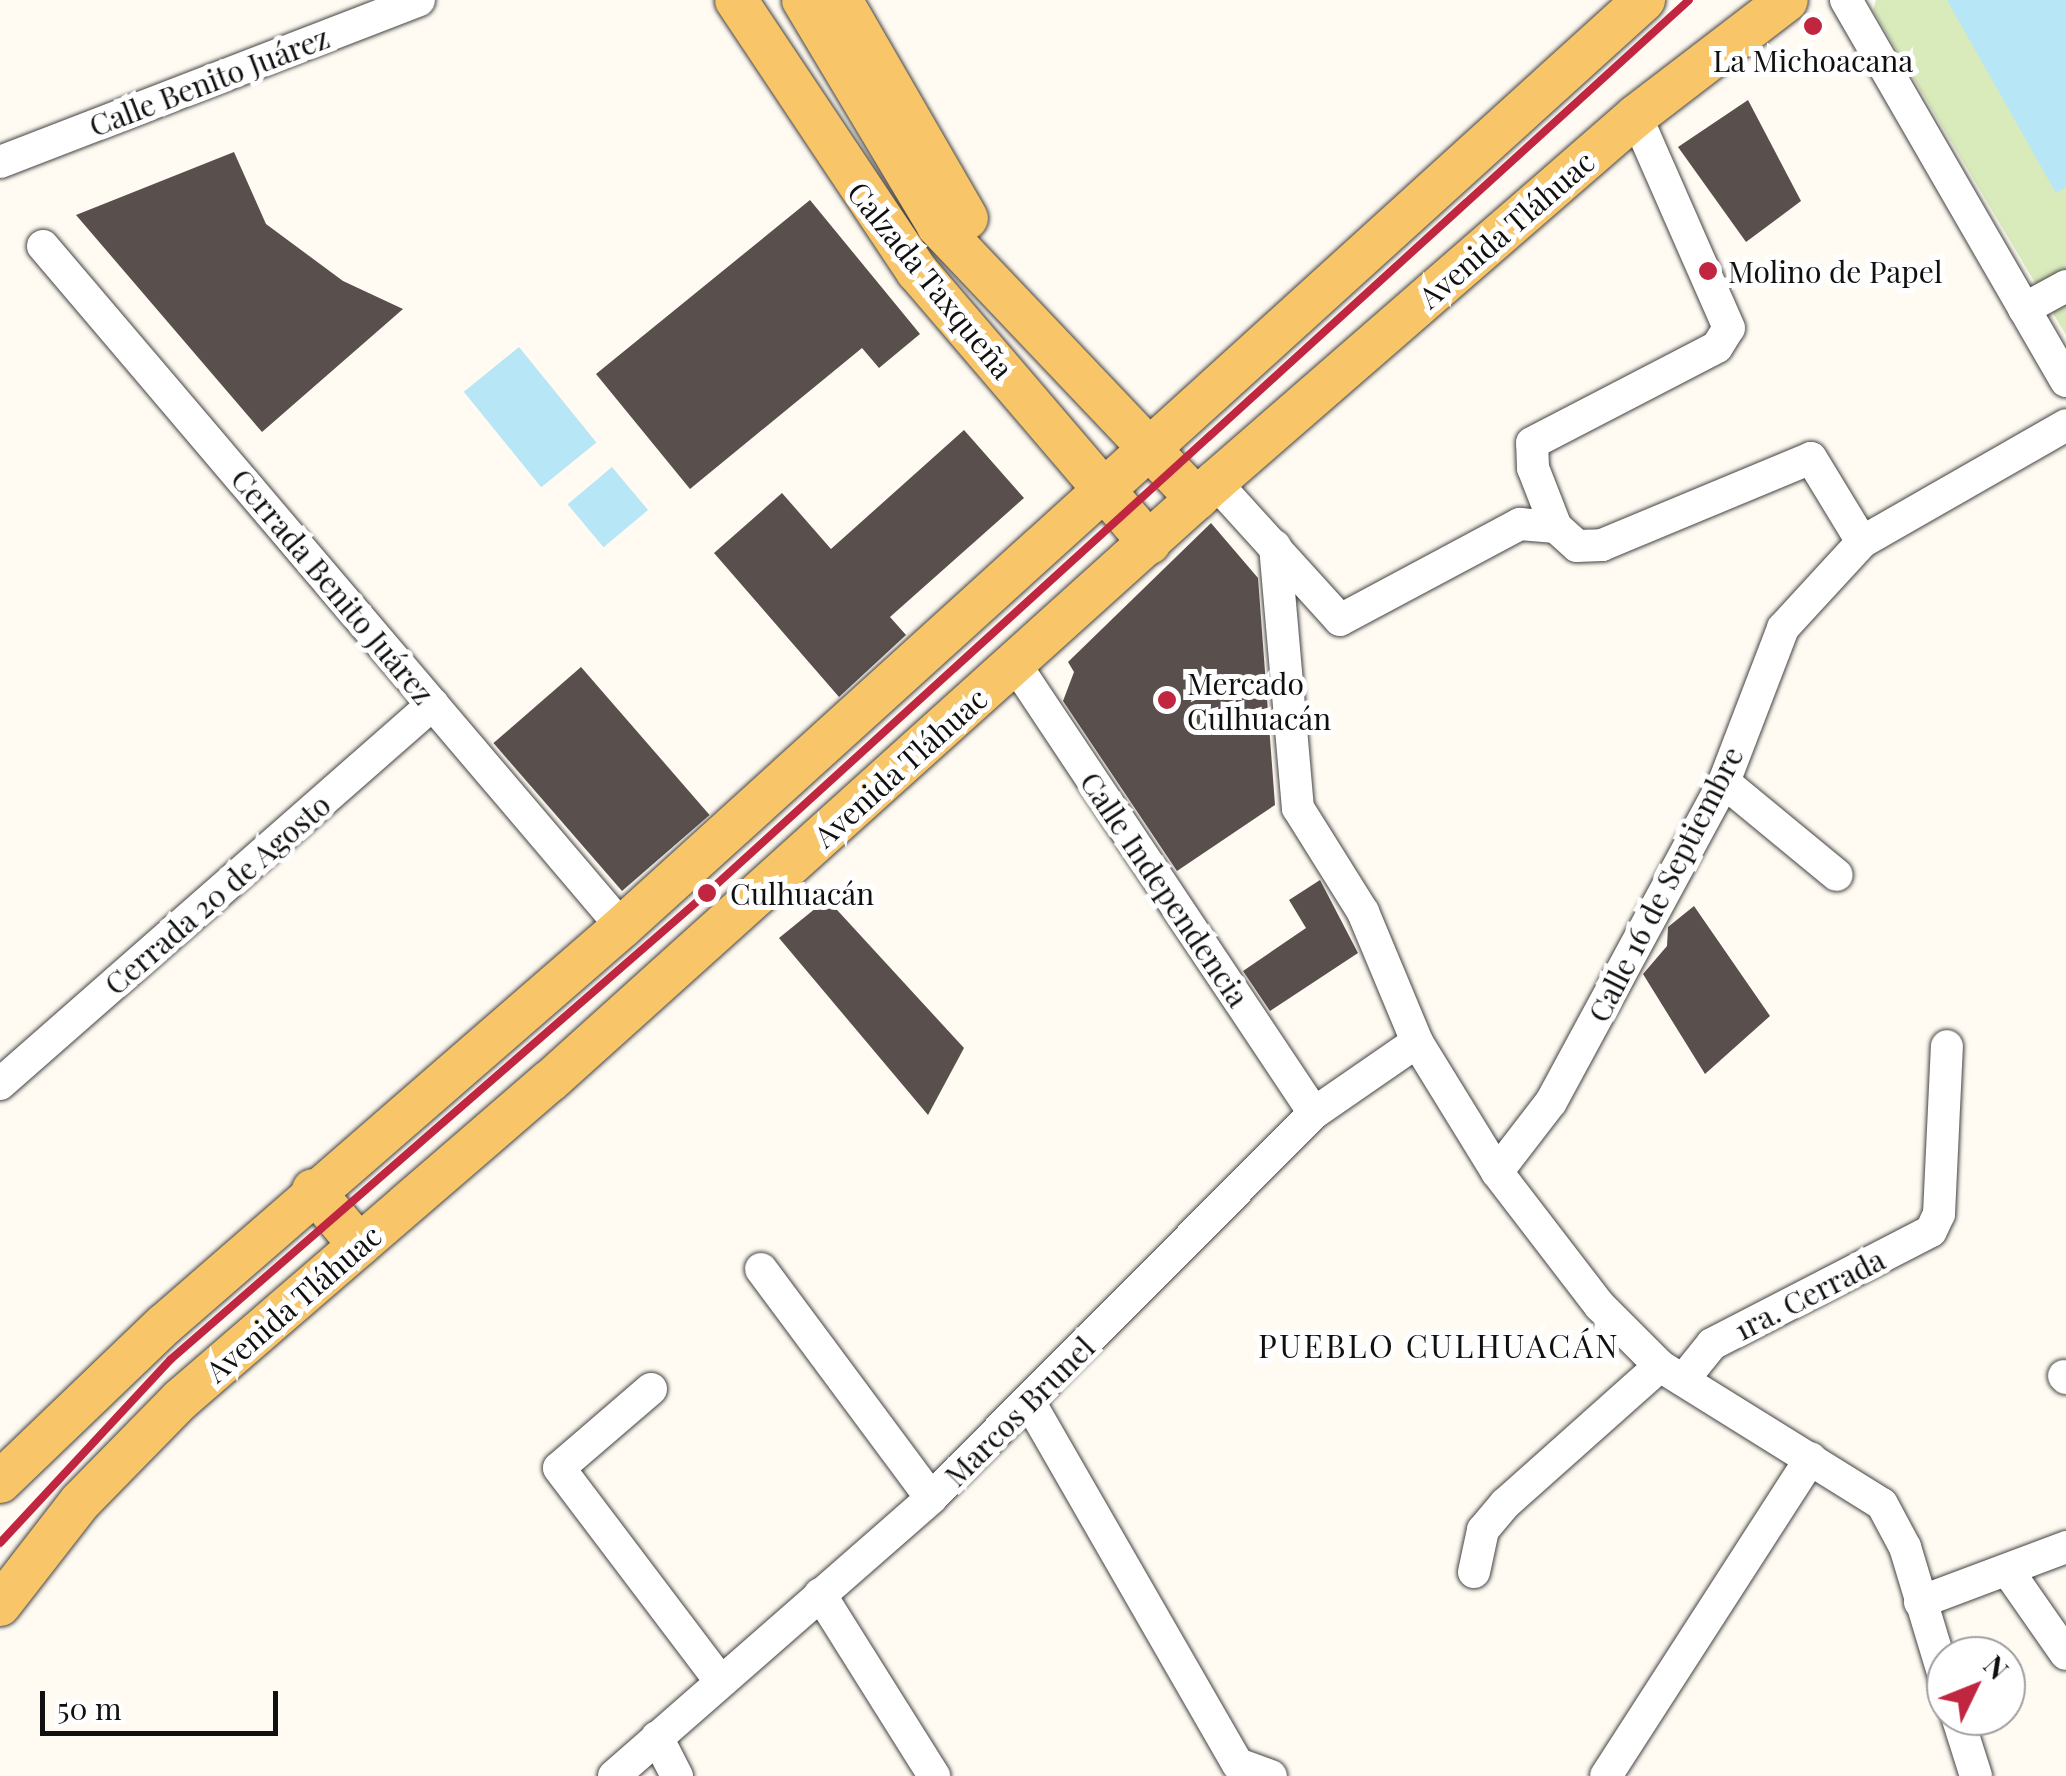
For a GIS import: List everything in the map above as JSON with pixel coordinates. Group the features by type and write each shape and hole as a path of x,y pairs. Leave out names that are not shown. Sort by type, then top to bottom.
{"main road":[{"name":"Calzada Taxqueña","path":"736,0 916,271 1150,543"},
{"name":"Calzada Taxqueña","path":"803,0 938,226 1012,297 1150,447 1206,491"},
{"name":"Calzada Taxqueña","path":"840,0 1012,297"},
{"path":"0,1482 314,1190 622,926 1644,0"},
{"name":"Avenida Tláhuac","path":"0,1605 80,1502 180,1400 1016,664 1206,491 1636,116 1786,0"},
{"path":"314,1190 359,1246"}],"street":[{"name":"Calle Benito Juárez","path":"0,162 418,0"},
{"path":"1846,0 2066,380"},
{"path":"1636,116 1729,328 1717,347 1532,443 1533,468 1556,527 1577,546 1602,545 1811,458 1862,542"},
{"name":"Cerrada Benito Juárez","path":"43,246 622,926"},
{"path":"2024,309 2066,286"},
{"name":"Calle 16 de Septiembre","path":"1497,1172 1565,1078 1724,782 1783,628 1862,542 2066,426"},
{"path":"1206,491 1275,546 1340,620 1520,524 1556,527"},
{"path":"1275,546 1302,816 1363,912 1417,1042 1497,1172 1554,1252 1671,1373 1882,1504 1897,1526 1931,1636"},
{"name":"Calle Independencia","path":"1016,664 1314,1113"},
{"name":"Cerrada 20 de Agosto","path":"0,1084 433,704"},
{"path":"1724,782 1836,875"},
{"name":"Marcos Brunel","path":"614,1776 932,1498 1314,1113 1417,1042"},
{"name":"1ra. Cerrada","path":"1474,1572 1483,1530 1506,1503 1671,1373 1712,1344 1931,1232 1939,1214 1947,1046"},
{"path":"761,1269 932,1498"},
{"path":"651,1389 559,1468 720,1681"},
{"path":"1030,1403 1238,1764 1271,1776"},
{"path":"1606,1776 1811,1458"},
{"path":"1920,1602 2066,1547"},
{"path":"2008,1571 2066,1654"},
{"path":"820,1594 934,1776"},
{"path":"1963,1736 1976,1776"},
{"path":"656,1737 677,1776"}],"green space":[{"path":"1876,0 2066,0 2066,335 1873,10"}],"water":[{"path":"1947,0 2066,0 2066,187 2056,193"},
{"path":"519,347 596,443 541,487 464,392"},
{"path":"612,467 648,510 604,547 568,504"}],"building":[{"path":"1748,100 1801,201 1746,242 1678,147"},
{"path":"234,152 266,224 343,281 403,309 262,432 76,215"},
{"path":"810,200 920,334 879,368 862,348 690,489 596,374"},
{"path":"964,430 1024,498 890,617 906,635 839,697 714,553 782,493 831,549"},
{"name":"Mercado Culhuacán","path":"1211,523 1258,578 1275,805 1177,871 1063,701 1074,672 1068,662"},
{"path":"581,667 710,815 622,891 493,743"},
{"path":"1320,880 1358,953 1270,1011 1243,971 1306,928 1289,900"},
{"path":"827,899 964,1048 928,1115 779,938"},
{"path":"1694,906 1770,1016 1705,1074 1643,974 1667,946 1668,927"}],"railway":[{"path":"0,1543 170,1360 707,893 1689,0"}],"place":[{"name":"La Michoacana","path":"1813,26"},
{"name":"Molino de Papel","path":"1708,271"},
{"name":"Mercado Culhuacán","path":"1167,700"},
{"name":"Culhuacán","path":"707,893"}],"district":[{"name":"PUEBLO CULHUACÁN","path":"1439,1345"}]}
